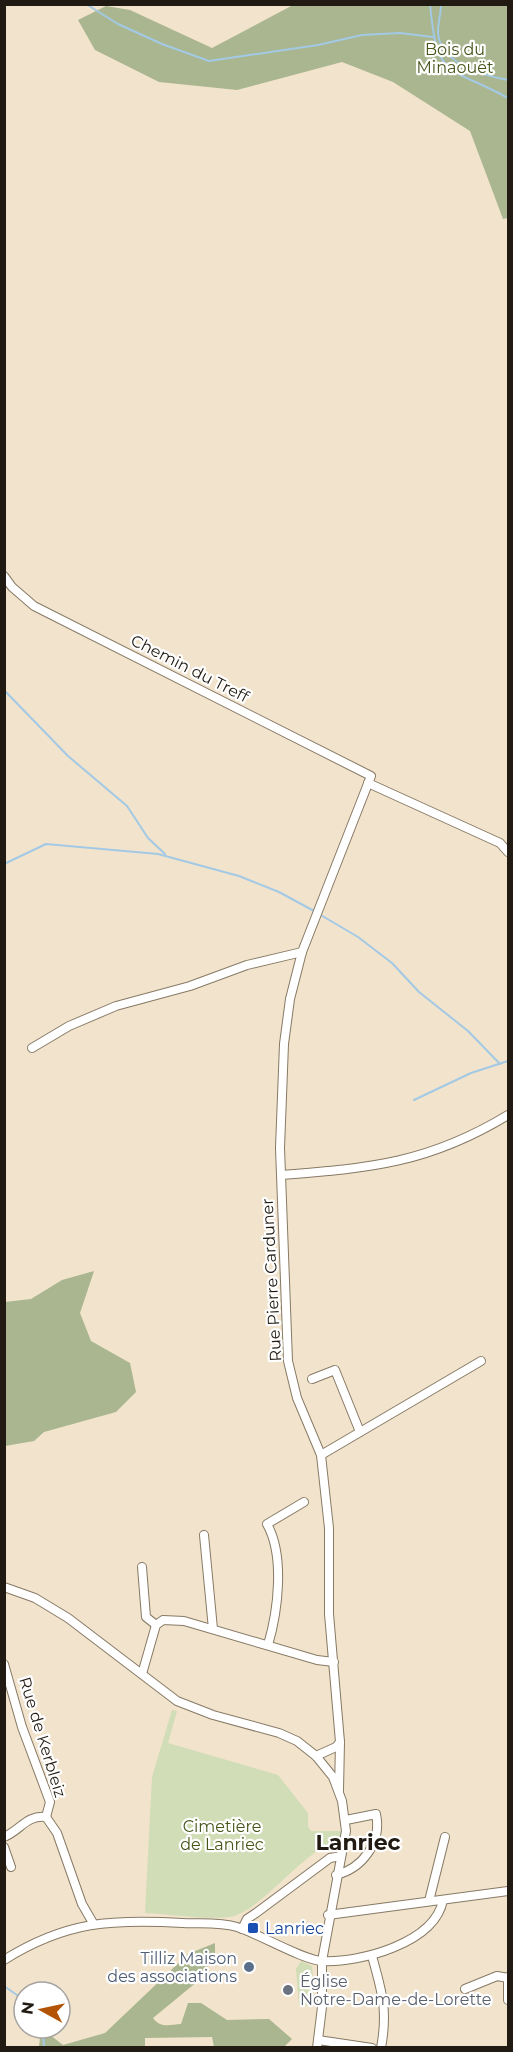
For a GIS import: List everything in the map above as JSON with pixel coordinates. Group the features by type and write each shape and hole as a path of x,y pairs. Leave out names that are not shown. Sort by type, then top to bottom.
{"street":[{"name":"Chemin du Treff","path":"4,576 12,587 34,606 369,779 500,843 508,852"},
{"name":"Rue Pierre Carduner","path":"339,1790 340,1742 329,1614 328,1528 321,1455 297,1398 288,1361 280,1148 284,1044 290,999 302,952 369,779"},
{"path":"32,1048 69,1026 116,1006 190,986 247,965 302,952"},
{"path":"281,1175 402,1162 478,1133 508,1114"},
{"path":"321,1455 481,1361"},
{"path":"312,1379 335,1370 360,1432"},
{"path":"268,1645 279,1598 274,1536 267,1524 304,1502"},
{"path":"204,1536 207,1543 213,1629"},
{"path":"142,1568 146,1617 156,1625"},
{"path":"4,1587 35,1598 68,1618 177,1701 223,1719 285,1735 316,1756 339,1790 346,1820 328,1915 322,1961 323,1996 317,2044 372,2048"},
{"path":"142,1674 156,1625 163,1620 175,1619 334,1662"},
{"name":"Rue de Kerbleiz","path":"4,1664 22,1727 50,1802 46,1818"},
{"path":"316,1756 336,1747 340,1742"},
{"path":"336,1875 349,1872 362,1862 369,1853 377,1831 376,1814 346,1820"},
{"name":"Rue de Kerbleiz","path":"5,1836 27,1819 46,1818"},
{"name":"Rue de Kerbleiz","path":"46,1818 57,1833 82,1904 93,1923"},
{"path":"429,1901 445,1837"},
{"path":"4,1847 11,1867"},
{"path":"242,1929 247,1919 255,1913 330,1858 341,1856"},
{"path":"328,1915 508,1891"},
{"path":"4,1960 50,1936 93,1923 148,1921 211,1923 242,1929 322,1961 372,1956 392,1949 428,1925 439,1914 443,1900"},
{"path":"372,1956 385,2007 386,2018 381,2048"},
{"path":"465,1989 496,1976 508,1978 508,2000"}],"green space":[{"name":"Bois du Minaouët","path":"293,5 508,5 508,218 503,219 470,131 393,82 342,62 237,90 159,82 95,50 78,20 106,6 130,10 212,48"},
{"path":"94,1271 80,1313 91,1341 130,1363 136,1392 116,1412 44,1432 34,1441 5,1446 5,1302 31,1299 62,1280"},
{"name":"Cimetière de Lanriec","path":"172,1710 177,1711 168,1743 278,1775 308,1813 308,1826 311,1831 342,1831 342,1838 327,1844 313,1854 269,1893 242,1913 220,1918 145,1913 152,1777"},
{"path":"215,1943 215,1955 198,1981 153,2018 156,2021 162,2025 181,2024 188,2003 201,2003 227,2020 269,2019 292,2039 284,2047 214,2047 212,2037 145,2038 145,2047 39,2047 40,2040 57,2040 63,2045 105,2033 188,1954"},
{"path":"301,1961 312,1966 315,2006 299,2005 296,1969"}],"waterway":[{"path":"86,4 118,24 162,44 209,61 318,45 362,35 400,33 433,37"},
{"path":"430,4 433,29 442,59 459,74 508,98"},
{"path":"441,4 438,33 445,51 469,69 508,80"},
{"path":"4,690 68,756 127,806 148,838 165,854"},
{"path":"4,864 46,844 158,854 239,876 279,892 314,911"},
{"path":"319,914 358,937 392,963 419,992 468,1031 500,1064"},
{"path":"414,1100 471,1073 508,1061"},
{"path":"4,1986 12,1992"},
{"path":"44,2040 44,2048"}],"place":[{"name":"Lanriec","path":"253,1928"},
{"name":"Tilliz Maison des associations","path":"249,1967"},
{"name":"Église Notre-Dame-de-Lorette","path":"288,1990"}],"district":[{"name":"Lanriec","path":"358,1842"}]}
